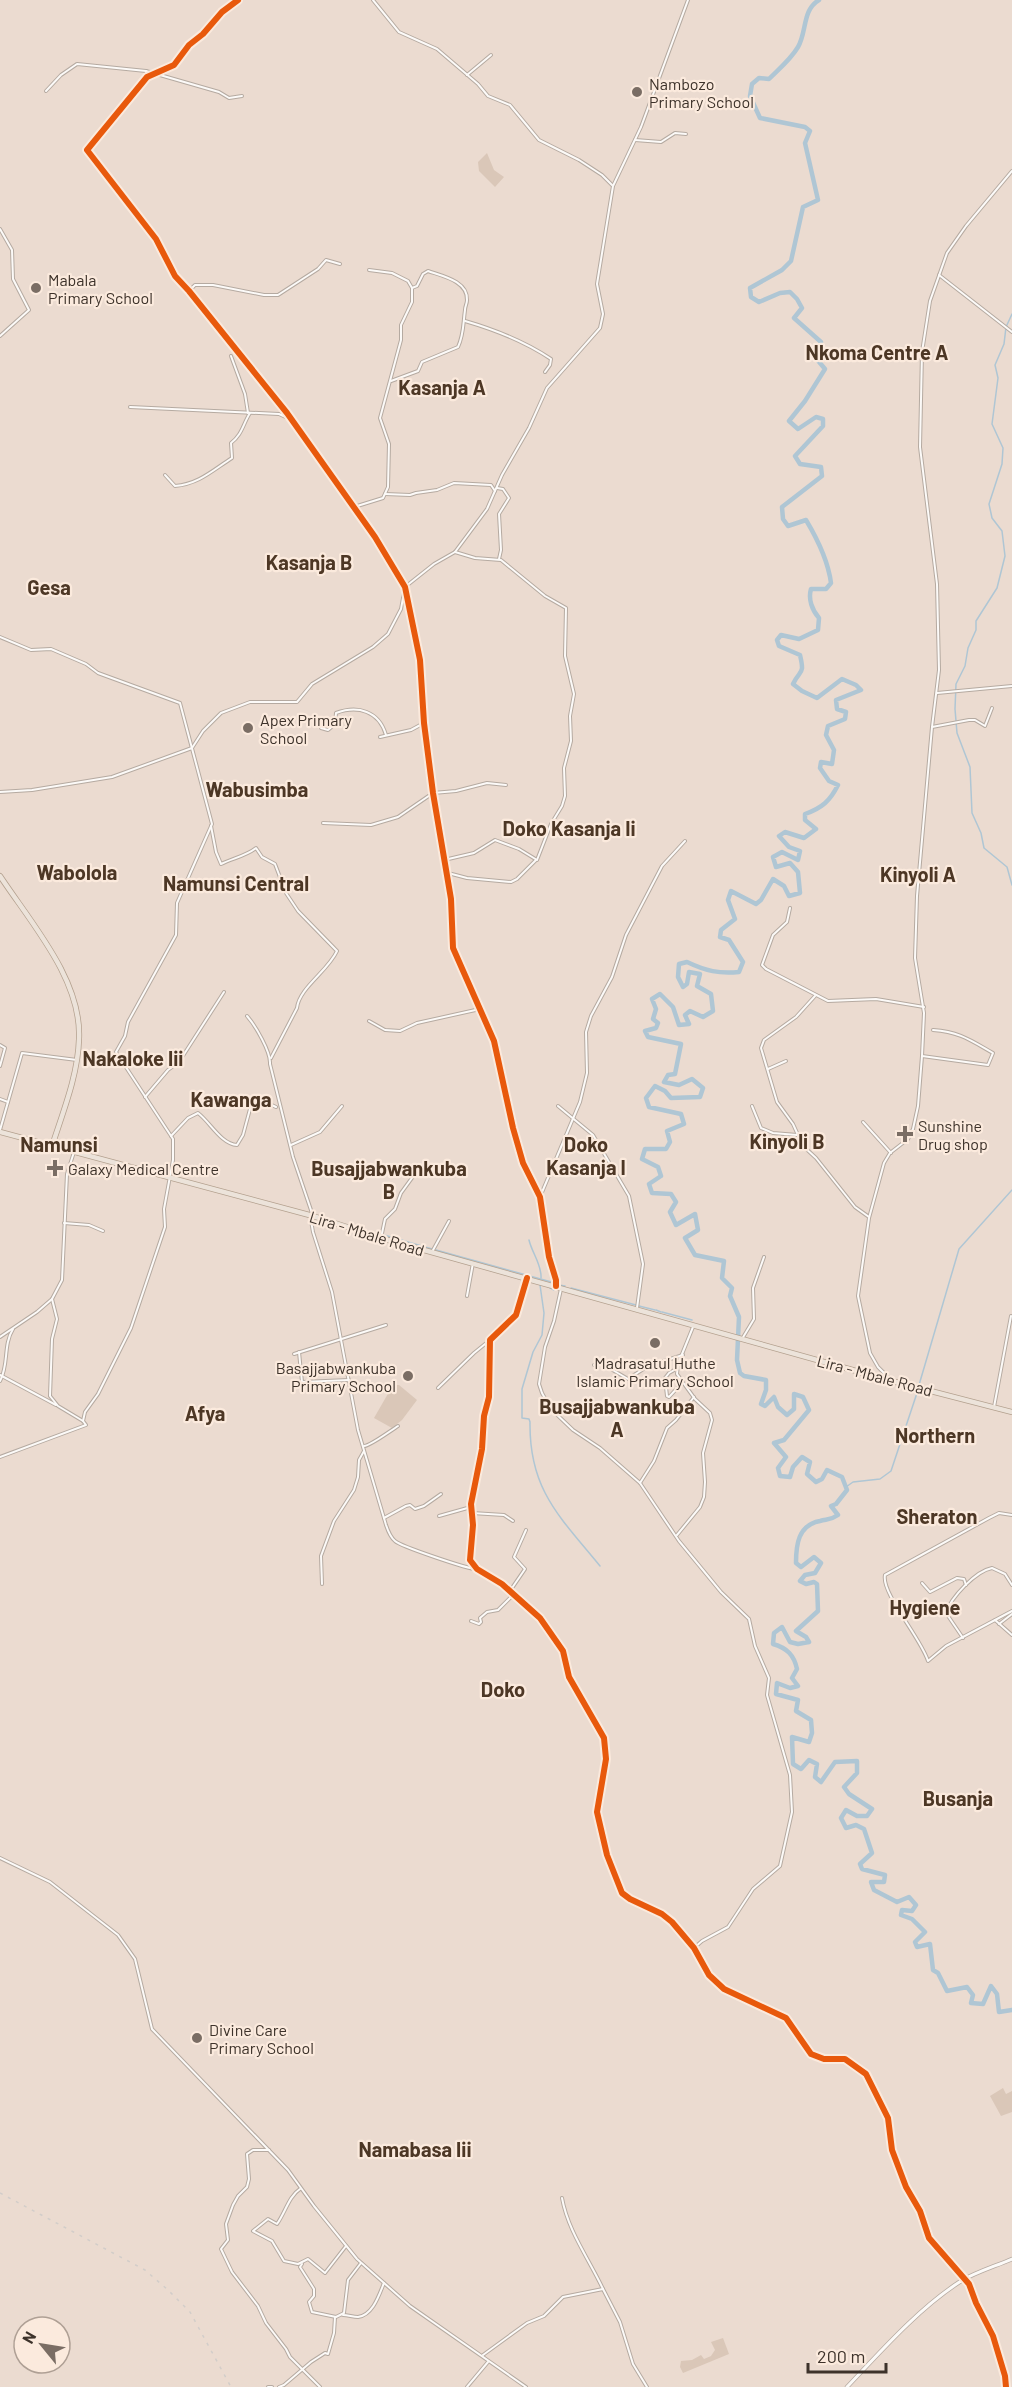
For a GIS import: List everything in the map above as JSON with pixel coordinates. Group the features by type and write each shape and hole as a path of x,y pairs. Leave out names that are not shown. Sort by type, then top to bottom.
{"main road":[{"path":"0,876 62,970 75,1000 80,1028 77,1060 52,1146"},
{"name":"Lira - Mbale Road","path":"0,1131 313,1216 381,1238 892,1381 1012,1412"}],"street":[{"path":"238,0 222,12 203,34 189,45 174,65 147,77 87,150 156,238 175,276 292,420 375,537 405,587 420,660 424,723 433,793 448,873 453,948 495,1041 513,1128 523,1163 540,1197 549,1257 558,1287 554,1321 544,1347 539,1386 554,1412 640,1483 676,1535 721,1592 749,1619 755,1646 769,1678 766,1691 790,1775 792,1810 780,1866 753,1889 728,1927 693,1948"},
{"path":"373,0 399,32 434,47 488,96 510,105 539,140 579,160 602,175 613,186"},
{"path":"0,792 43,789 112,777 192,748 203,731 221,713 250,702 297,702 312,684 388,634 401,609 405,587 434,564 455,552 487,509 547,388 603,322 597,284 613,186 635,140 688,0"},
{"path":"467,75 491,55"},
{"path":"46,91 61,75 77,64 146,70 219,92 229,98 242,96"},
{"path":"146,70 147,77"},
{"path":"635,140 661,142 675,133 686,134"},
{"path":"892,1381 878,1367 870,1353 859,1301 869,1218 884,1163 891,1153 908,1139 913,1129 918,1106 922,1056 924,1007 916,968 915,930 939,670 937,584 921,461 923,342 930,301 954,241 1012,171"},
{"path":"0,229 12,250 14,279 29,310 0,336"},
{"path":"189,291 195,285 213,285 264,295 278,295 310,274 326,260 340,264"},
{"path":"354,507 383,498 388,487 389,444 380,418 401,340 401,325 412,302 412,288 408,281 393,273 369,270"},
{"path":"391,381 418,371 422,362 458,347 464,331 467,300 465,290 452,279 428,271 423,274 417,286 412,288"},
{"path":"939,275 1012,332"},
{"path":"465,321 507,334 538,350 551,359 550,366 545,372"},
{"path":"165,475 176,486 194,483 215,472 232,458 231,443 241,434 249,413 245,394 231,356"},
{"path":"130,407 279,414 292,420"},
{"path":"385,494 410,495 437,490 454,483 490,485 495,492"},
{"path":"497,488 503,489 509,498 499,514 501,550 499,559"},
{"path":"448,873 467,878 511,882 537,860 547,834 564,802 564,768 570,743 570,716 574,698 565,656 566,609 545,596 499,559 475,558 455,552"},
{"path":"0,637 31,650 51,649 86,664 99,673 180,703 216,852 221,864 237,856 247,855 256,848 262,857 275,864 285,893 298,911 337,951 327,967 298,1000 297,1008 270,1064 298,1175 313,1216 311,1221 315,1243 332,1292 358,1430 391,1537 400,1544 462,1567 477,1569 502,1584 540,1618 563,1651 569,1677 606,1742 604,1779 597,1812 607,1855 622,1893 667,1917 693,1948 717,1984 742,2000 786,2018 811,2054 824,2059 838,2057 845,2059 866,2074 888,2118 892,2152 906,2187 920,2211 929,2238 969,2284 976,2304 993,2336 1006,2387"},
{"path":"937,693 1012,686"},
{"path":"932,727 975,720 985,726 992,708"},
{"path":"321,728 328,730 335,724 336,713 356,709 367,710 381,722 386,735"},
{"path":"380,737 411,730 424,723"},
{"path":"323,823 365,825 386,821 408,812 433,793 456,791 487,783 506,785"},
{"path":"83,1420 85,1412 98,1394 131,1328 165,1227 164,1209 173,1160 171,1136 116,1052 125,1036 128,1022 176,935 177,903 211,824"},
{"path":"444,860 474,853 495,840 519,849 537,860"},
{"path":"540,1197 573,1120 587,1073 586,1032 591,1016 612,977 626,935 662,866 685,841"},
{"path":"789,908 787,922 773,935 762,965 766,969 830,1002 876,999 924,1007"},
{"path":"145,1096 168,1070 179,1062 224,992"},
{"path":"815,996 796,1017 762,1043 761,1048 777,1102 793,1124 803,1146 816,1158 855,1207 869,1218"},
{"path":"369,1021 385,1030 400,1031 417,1023 480,1009"},
{"path":"247,1016 258,1030 271,1058"},
{"path":"922,1056 988,1065 991,1063 993,1053 973,1040 955,1032 933,1030"},
{"path":"0,1045 5,1048 0,1066"},
{"path":"0,1131 22,1053 77,1060"},
{"path":"768,1069 786,1061"},
{"path":"0,1100 8,1102"},
{"path":"171,1136 188,1119 198,1113 216,1132 232,1145 237,1145 243,1135 250,1108 263,1101 276,1107"},
{"path":"291,1145 320,1132 342,1106"},
{"path":"558,1106 595,1137 629,1196 644,1264 637,1308"},
{"path":"752,1106 761,1128 773,1133 797,1135"},
{"path":"863,1122 891,1153"},
{"path":"0,1337 52,1299 62,1280 67,1174 74,1152"},
{"path":"381,1238 385,1220 395,1209 401,1193 417,1171"},
{"path":"432,1252 449,1221"},
{"path":"64,1223 89,1225 104,1231"},
{"path":"740,1338 754,1319 753,1287 764,1257"},
{"path":"467,1296 473,1263"},
{"path":"438,1388 514,1318 527,1278"},
{"path":"52,1299 57,1319 52,1339 50,1396 58,1406"},
{"path":"994,1407 1011,1316"},
{"path":"682,1383 667,1396 666,1377 676,1369 694,1324"},
{"path":"294,1354 386,1325"},
{"path":"0,1381 7,1342 15,1328"},
{"path":"477,1569 470,1557 471,1507 482,1449 484,1416 489,1397 490,1340"},
{"path":"299,1352 302,1382 349,1380"},
{"path":"594,1365 599,1362 628,1379 648,1366 683,1355"},
{"path":"676,1369 682,1383 710,1413 712,1420 703,1453 705,1491 700,1507 676,1535"},
{"path":"0,1457 86,1425 83,1420 1,1376"},
{"path":"640,1483 650,1469 667,1428 694,1397"},
{"path":"322,1584 321,1556 334,1521 354,1490 358,1477 359,1460 364,1448 398,1426"},
{"path":"384,1518 409,1505 415,1509 424,1506 441,1494"},
{"path":"439,1516 471,1507"},
{"path":"472,1513 504,1515 513,1521"},
{"path":"1012,1515 999,1513 884,1577 888,1592 917,1637 928,1661 946,1646 1012,1613"},
{"path":"510,1591 525,1569 514,1557 526,1530"},
{"path":"963,1638 946,1613 966,1585 981,1572 992,1568 1005,1574 1012,1585"},
{"path":"922,1583 930,1592 957,1578 964,1579 966,1585"},
{"path":"471,1622 479,1624 480,1617 484,1613 498,1610 513,1595"},
{"path":"999,1624 1012,1613"},
{"path":"994,1620 1012,1635"},
{"path":"0,1858 50,1882 118,1935 135,1959 152,2029 288,2170 346,2246 410,2306 526,2387"},
{"path":"269,2150 254,2150 247,2154 249,2179 247,2187 233,2205 226,2224 228,2240 221,2249 232,2272 258,2306 272,2332 290,2357 320,2387"},
{"path":"301,2188 291,2198 277,2224 268,2218 253,2231 272,2241 284,2261 298,2264 310,2260 326,2273 346,2246"},
{"path":"562,2198 574,2236 591,2263 620,2322 633,2364 647,2387"},
{"path":"847,2387 899,2334 964,2279 1012,2259"},
{"path":"303,2262 300,2267 314,2289 314,2296 309,2302 312,2312 335,2317 343,2315 357,2317 372,2308 385,2282"},
{"path":"343,2315 348,2280 362,2263"},
{"path":"482,2355 527,2322 544,2316 563,2297 603,2289"},
{"path":"279,2387 325,2352 328,2354 334,2333 335,2317"},
{"path":"467,2387 489,2361"}],"shaded area":[{"path":"487,153 494,170 504,177 495,187 479,171 478,162"},
{"path":"393,1385 399,1385 417,1400 402,1420 392,1428 374,1418"},
{"path":"1003,2088 1006,2094 1012,2091 1012,2112 1001,2116 990,2096"},
{"path":"723,2338 729,2354 683,2373 680,2367 681,2361 692,2360 701,2355 704,2359 711,2356 715,2350 711,2342"}],"waterway":[{"path":"819,0 807,15 801,41 795,51 769,79 759,78 752,84 750,96 760,118 805,127 810,131 805,143 818,200 803,207 791,261 782,270 750,288 751,297 759,302 780,293 790,292 797,299 802,308 794,318 821,342 815,357 825,369 789,421 798,429 816,417 823,419 823,426 795,456 800,464 821,467 822,476 782,507 783,519 788,526 806,520 822,550 831,583 826,589 811,589 811,604 819,618 818,630 799,639 781,635 777,640 779,646 800,655 802,669 793,684 802,691 817,698 842,679 856,685 861,690 836,700 837,709 846,712 845,719 828,726 826,735 834,750 832,764 821,762 820,768 829,781 838,785 825,803 805,814 805,820 816,829 804,838 785,832 779,836 789,847 800,851 798,860 782,852 773,857 776,867 790,863 798,872 800,893 789,896 784,886 773,879 761,900 756,904 731,891 728,900 735,919 721,930 720,937 729,940 743,962 739,972 713,971 687,962 679,964 678,977 683,987 687,984 689,972 700,974 697,986 711,994 713,1011 703,1017 690,1011 685,1015 689,1024 679,1025 673,1007 660,994 652,999 656,1009 653,1019 658,1023 656,1028 645,1031 648,1037 681,1044 675,1074 668,1075 664,1082 679,1085 692,1079 703,1088 700,1097 671,1098 665,1091 655,1086 646,1098 649,1107 681,1114 684,1124 667,1131 670,1142 666,1149 645,1149 642,1159 658,1167 661,1176 649,1184 652,1193 671,1194 676,1202 670,1212 676,1225 695,1214 698,1230 685,1238 695,1255 724,1261 722,1278 732,1288 730,1296 739,1317 737,1360 740,1373 744,1376 766,1380 766,1390 761,1404 765,1406 774,1397 778,1407 787,1415 794,1409 794,1394 803,1397 809,1410 784,1440 774,1443 786,1457 778,1468 780,1476 790,1477 793,1467 802,1457 810,1462 807,1474 816,1482 822,1479 827,1470 842,1477 847,1490 836,1504 831,1506 838,1515 807,1527 798,1543 796,1563 801,1567 814,1557 821,1563 815,1573 805,1575 800,1581 806,1584 814,1582 817,1584 818,1611 796,1631 806,1637 809,1642 798,1644 790,1642 782,1627 774,1633 773,1644 786,1650 794,1660 797,1669 792,1678 798,1686 790,1688 777,1683 776,1694 798,1700 796,1711 811,1720 812,1733 809,1742 792,1737 793,1764 801,1769 809,1760 817,1764 815,1777 821,1782 835,1762 857,1761 857,1773 844,1787 849,1794 872,1809 867,1816 857,1816 846,1810 841,1818 846,1828 856,1825 864,1829 872,1853 860,1864 862,1869 885,1875 884,1882 871,1882 874,1890 897,1902 909,1897 916,1905 912,1911 902,1910 901,1915 912,1919 925,1932 915,1942 917,1947 930,1944 933,1970 938,1973 947,1991 967,1987 973,1995 971,2003 983,2004 991,1986 997,1994 999,2012 1012,2010"},
{"path":"1012,314 1006,327 1004,344 995,365 998,378 992,424 1003,448 1002,464 989,504 992,518 1002,531 1005,556 997,588 976,621 976,630 968,648 965,666 956,684 955,709 957,733 970,767 972,813 981,833 984,848 1007,867 1012,885"},
{"path":"919,1385 959,1249 1012,1190"},
{"path":"370,1232 378,1234"},
{"path":"384,1235 432,1249"},
{"path":"529,1240 540,1268 541,1278"},
{"path":"436,1250 555,1283"},
{"path":"540,1285 544,1313 542,1335 533,1352 522,1389 522,1418 529,1419 530,1422 531,1446 541,1485 560,1517 600,1566"},
{"path":"559,1285 565,1286"},
{"path":"550,1288 554,1290"},
{"path":"571,1288 636,1305"},
{"path":"639,1306 655,1310"},
{"path":"656,1310 661,1312"},
{"path":"662,1312 692,1320"},
{"path":"846,1487 853,1482 880,1479 891,1471 918,1390"}],"railway":[{"path":"0,2193 145,2270 190,2312 231,2387"}],"cycle path":[{"path":"238,0 222,12 203,34 189,45 174,65 147,77 87,150 156,239 175,276 287,413 375,537 405,587 420,660 424,723 433,793 451,899 453,948 494,1041 523,1163 540,1197 556,1286"},
{"path":"527,1278 516,1315 490,1340 489,1397 471,1504 473,1525 470,1560 477,1569 502,1584 540,1618 563,1651 569,1677 604,1738 606,1759 597,1812 607,1855 622,1893 662,1914 672,1922 694,1948 709,1975 724,1989 786,2018 811,2054 824,2059 845,2059 866,2074 888,2118 892,2150 906,2187 920,2211 929,2238 969,2284 993,2336 1006,2387"}],"place":[{"name":"Nambozo Primary School","path":"637,92"},
{"name":"Mabala Primary School","path":"36,288"},
{"name":"Apex Primary School","path":"248,728"},
{"name":"Sunshine Drug shop","path":"905,1134"},
{"name":"Galaxy Medical Centre","path":"55,1168"},
{"name":"Madrasatul Huthe Islamic Primary School","path":"655,1343"},
{"name":"Basajjabwankuba Primary School","path":"408,1376"},
{"name":"Divine Care Primary School","path":"197,2038"}],"district":[{"name":"Nkoma Centre A","path":"877,352"},
{"name":"Kasanja A","path":"442,387"},
{"name":"Kasanja B","path":"309,562"},
{"name":"Gesa","path":"49,587"},
{"name":"Wabusimba","path":"257,789"},
{"name":"Doko Kasanja Ii","path":"569,828"},
{"name":"Wabolola","path":"77,872"},
{"name":"Kinyoli A","path":"918,874"},
{"name":"Namunsi Central","path":"236,883"},
{"name":"Nakaloke Iii","path":"133,1058"},
{"name":"Kawanga","path":"231,1099"},
{"name":"Kinyoli B","path":"787,1141"},
{"name":"Namunsi","path":"59,1144"},
{"name":"Doko Kasanja I","path":"586,1156"},
{"name":"Busajjabwankuba B","path":"389,1180"},
{"name":"Afya","path":"205,1413"},
{"name":"Busajjabwankuba A","path":"617,1418"},
{"name":"Northern","path":"935,1435"},
{"name":"Sheraton","path":"937,1516"},
{"name":"Hygiene","path":"925,1607"},
{"name":"Doko","path":"503,1689"},
{"name":"Busanja","path":"958,1798"},
{"name":"Namabasa Iii","path":"415,2149"}]}
